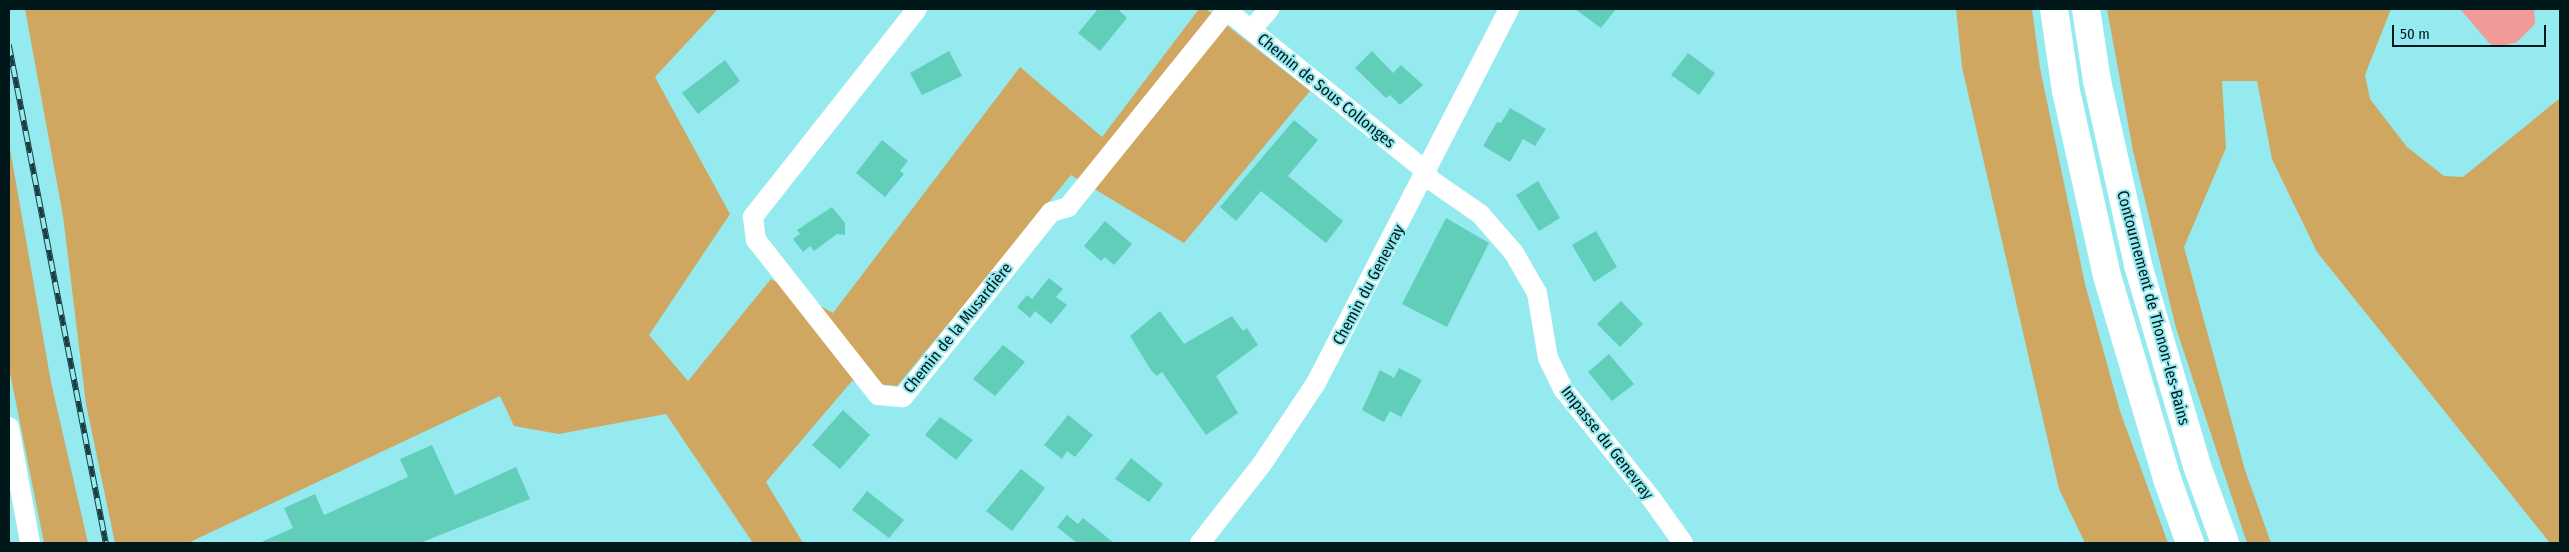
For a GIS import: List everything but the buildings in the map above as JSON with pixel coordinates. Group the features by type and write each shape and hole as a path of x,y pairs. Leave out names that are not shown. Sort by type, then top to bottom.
{"highway":[{"name":"Contournement de Thonon-les-Bains","path":"2054,9 2070,110 2107,276 2167,479 2190,543"},
{"name":"Contournement de Thonon-les-Bains","path":"2086,9 2097,81 2138,265 2197,466 2225,543"}],"street":[{"name":"Chemin de la Musardière","path":"917,9 753,217 756,240 878,395 903,397 1051,212 1068,207 1226,9"},
{"name":"Chemin de Sous Collonges","path":"1226,9 1426,174"},
{"path":"1251,30 1270,9"},
{"name":"Chemin du Genevray","path":"1200,543 1262,464 1316,383 1426,174 1509,9"},
{"name":"Impasse du Genevray","path":"1426,174 1480,214 1514,253 1537,293 1548,358 1563,389 1683,543"},
{"path":"9,427 30,543"}],"shaded area":[{"path":"25,9 718,9 655,77 730,214 649,335 688,381 771,279 833,313 1020,67 1102,137 1199,9 1206,9 1310,91 1184,243 1071,175 897,386 852,381 766,482 803,543 753,543 666,414 559,434 514,426 500,396 188,543 115,543 86,404 63,216"},
{"path":"1956,9 2032,9 2040,68 2085,284 2120,411 2168,543 2085,543 2059,489 1962,67"},
{"path":"2107,9 2391,9 2365,75 2370,99 2407,147 2444,176 2463,177 2560,98 2560,543 2550,543 2317,252 2272,159 2257,81 2222,81 2226,148 2184,247 2245,470 2271,543 2247,543 2176,328 2133,151"},
{"path":"2460,9 2534,9 2535,24 2517,42 2498,47 2490,44"},
{"path":"9,143 51,382 88,543 44,543 9,368"}],"railway":[{"path":"9,45 106,543"}]}
